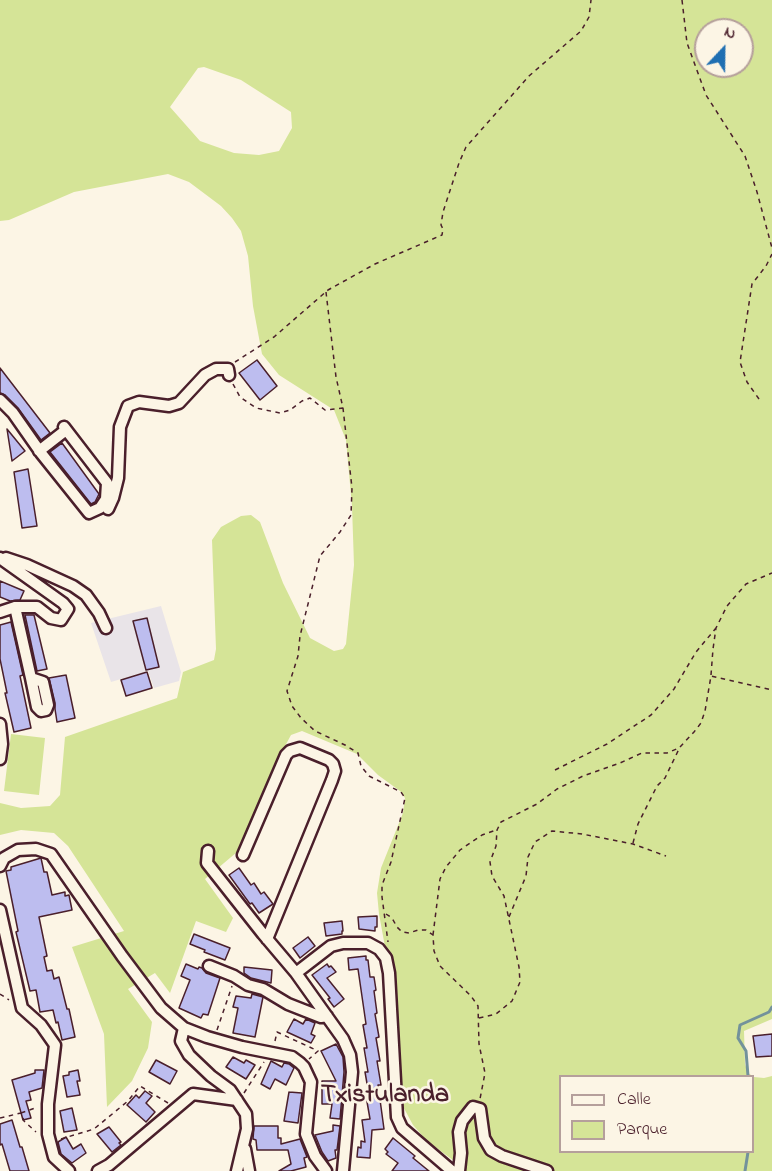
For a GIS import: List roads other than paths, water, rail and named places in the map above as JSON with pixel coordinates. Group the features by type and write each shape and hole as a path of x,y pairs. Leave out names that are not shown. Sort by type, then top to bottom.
{"street":[{"path":"0,400 13,413 39,451 89,513 101,516 109,507 118,478 120,427 128,406 139,402 170,406 179,403 205,375 216,369 228,372"},
{"path":"39,451 65,429 107,483 106,499 100,508 89,513"},
{"path":"0,557 68,609 62,620 51,618 37,607 15,607 0,612"},
{"path":"0,557 27,565 73,586 86,595 104,624"},
{"path":"15,607 31,678"},
{"path":"0,724 2,744 0,759"},
{"path":"243,855 286,755 300,748 329,760 335,771 332,780 267,939"},
{"path":"0,866 4,858 18,850 36,849 51,854 122,957 161,1008 184,1028 242,1047 292,1057 300,1063 311,1082 306,1134 315,1156 326,1171"},
{"path":"208,851 207,863 296,973 343,1039 350,1055 352,1072 344,1171"},
{"path":"0,910 22,1008 41,1025 55,1045 48,1104 49,1138 54,1157 69,1171"},
{"path":"296,973 331,946 343,943 368,943 380,950 386,958 389,973 397,1117 402,1128 452,1171"},
{"path":"209,966 236,977 248,985 263,989 288,1004 321,1017 327,1016"},
{"path":"184,1028 181,1041 189,1055 211,1076 241,1097 247,1129 237,1171"},
{"path":"98,1171 110,1165 194,1094 241,1097"},
{"path":"459,1171 461,1153 459,1132 462,1121 473,1107 480,1109 484,1138 491,1150 547,1171"},
{"path":"244,1146 249,1171"}],"waterway":[{"path":"748,1075 746,1051 738,1038 740,1025 769,1012 772,1007"},
{"path":"745,1171 748,1153"}],"district":[{"name":"Txistulanda","path":"385,1097"}]}
